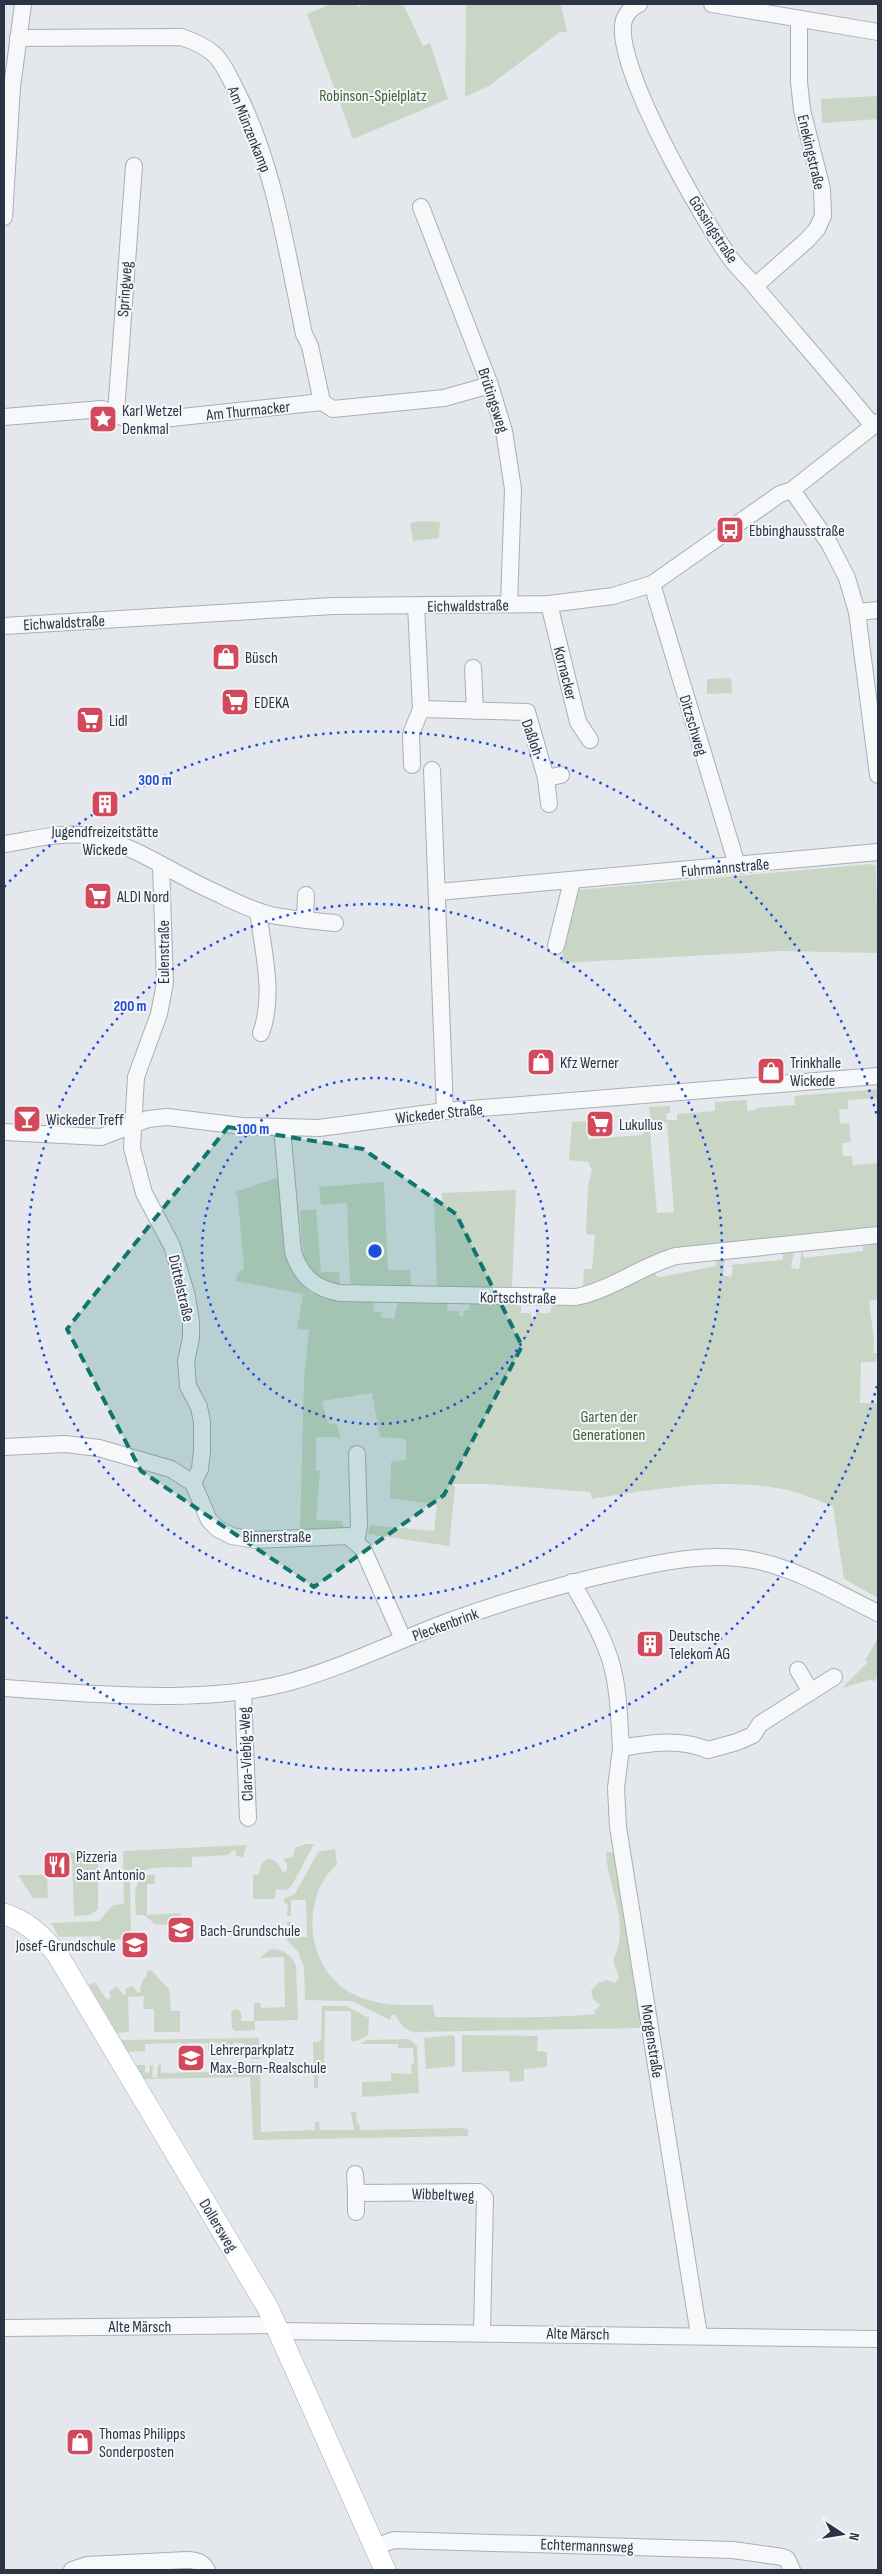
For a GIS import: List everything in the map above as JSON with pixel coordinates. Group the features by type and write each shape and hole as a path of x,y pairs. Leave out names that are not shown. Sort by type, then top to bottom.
{"main road":[{"name":"Dollersweg","path":"4,1914 23,1922 35,1930 57,1954 230,2242 277,2328 384,2570"}],"street":[{"path":"4,217 12,87 23,4"},
{"name":"Gössingstraße","path":"639,4 632,7 627,15 623,26 624,43 639,88 672,162 705,220 732,260 876,424"},
{"path":"712,4 878,32"},
{"name":"Enekingstraße","path":"755,286 807,240 817,229 823,216 822,189 802,110 799,19"},
{"name":"Am Münzenkamp","path":"18,38 181,38 204,46 216,56 225,68 252,123 269,171 304,334 310,346 322,402"},
{"name":"Springweg","path":"120,416 134,166"},
{"name":"Brütingsweg","path":"422,207 490,385 511,462 513,506 509,604"},
{"name":"Am Thurmacker","path":"4,418 102,409 135,422 322,402 333,409 444,398 490,385"},
{"name":"Eichwaldstraße","path":"4,626 218,611 549,604 613,596 652,584 780,494 792,490 876,424"},
{"path":"792,490 829,543 846,578 857,612 878,776"},
{"name":"Ditzschweg","path":"652,584 737,865"},
{"name":"Kornacker","path":"549,604 578,722 590,740"},
{"path":"412,765 411,734 422,709 416,606"},
{"path":"857,612 878,610"},
{"path":"473,668 475,711"},
{"name":"Daßloh","path":"422,709 527,712 553,777 548,804"},
{"path":"432,770 445,1111"},
{"path":"4,844 68,835 89,836 115,842 161,873 208,889 258,911 335,923"},
{"name":"Fuhrmannstraße","path":"438,892 878,852"},
{"name":"Eulenstraße","path":"132,1126 136,1077 159,1014 165,983 161,873"},
{"path":"556,946 572,881"},
{"path":"305,919 306,894"},
{"path":"258,911 268,1003 267,1018 261,1034"},
{"name":"Wickeder Straße","path":"4,1132 90,1138 117,1133 148,1119 168,1117 282,1128 336,1126 445,1111 878,1076"},
{"name":"Düttelstraße","path":"132,1126 132,1148 144,1193 172,1246 187,1296 191,1322 191,1338 186,1361 188,1386 198,1407 202,1422 200,1469 193,1483"},
{"name":"Kortschstraße","path":"282,1128 296,1262 307,1279 317,1286 339,1293 576,1297 598,1291 645,1266 676,1256 878,1235"},
{"path":"4,1447 65,1444 99,1448 171,1469 193,1483"},
{"path":"357,1454 359,1526 356,1542 363,1549 403,1640"},
{"name":"Binnerstraße","path":"193,1483 210,1520 218,1529 232,1536 255,1540 338,1535 348,1536 356,1542"},
{"name":"Pleckenbrink","path":"4,1688 171,1695 243,1691 288,1682 347,1664 448,1622 572,1582 666,1561 730,1558 772,1565 808,1577 878,1613"},
{"name":"Morgenstraße","path":"572,1582 601,1637 610,1660 619,1712 620,1748 616,1788 618,1827 699,2335"},
{"path":"798,1670 811,1692"},
{"path":"620,1748 659,1742 694,1744 708,1750 728,1745 753,1735 760,1724 834,1678"},
{"name":"Clara-Viebig-Weg","path":"243,1691 248,1818"},
{"path":"355,2174 356,2212"},
{"name":"Wibbeltweg","path":"356,2193 479,2192 485,2198 482,2332"},
{"name":"Alte Märsch","path":"4,2328 277,2328 878,2339"},
{"name":"Echtermannsweg","path":"374,2547 394,2540 733,2550 782,2557 787,2559 792,2570"},
{"path":"72,2570 87,2565 196,2560 207,2570"}],"highlighted area":[{"path":"228,1127 363,1149 456,1214 522,1346 444,1495 314,1587 141,1471 67,1329"}],"green space":[{"name":"Robinson-Spielplatz","path":"331,4 357,4 358,7 365,4 403,4 423,46 430,43 448,99 353,139 307,14"},
{"path":"466,4 561,4 567,32 560,32 489,86 465,97"},
{"path":"877,96 878,119 822,123 821,99"},
{"path":"420,521 440,522 439,538 413,541 410,523"},
{"path":"731,678 732,693 707,694 707,679"},
{"path":"871,864 876,866 878,953 781,951 561,963 577,890"},
{"path":"878,1089 878,1098 848,1100 848,1109 839,1110 840,1124 849,1123 851,1142 842,1143 843,1156 852,1156 853,1165 878,1163 878,1227 673,1249 646,1258 588,1287 583,1286 584,1269 592,1269 595,1235 586,1234 588,1186 592,1170 588,1162 569,1160 572,1122 587,1121 588,1139 643,1135 643,1132 650,1132 657,1213 674,1212 667,1123 651,1124 649,1107 670,1106 670,1113 666,1113 667,1120 677,1120 677,1114 715,1111 715,1102 747,1100 747,1111 756,1110 756,1108 795,1105 794,1096"},
{"name":"Garten der Generationen","path":"279,1177 285,1244 296,1276 305,1288 318,1296 331,1299 375,1300 373,1311 381,1312 381,1317 394,1319 398,1301 448,1302 447,1311 459,1311 459,1316 463,1316 464,1311 469,1310 470,1303 521,1305 521,1313 531,1313 531,1318 536,1318 536,1313 550,1313 552,1305 577,1304 655,1272 656,1276 661,1277 716,1266 715,1258 725,1258 723,1275 731,1277 733,1268 731,1265 783,1260 783,1251 794,1252 791,1268 799,1269 802,1250 804,1258 863,1251 863,1244 878,1241 878,1299 869,1301 874,1341 873,1353 877,1353 876,1362 861,1362 860,1403 878,1403 878,1598 844,1579 833,1506 782,1489 734,1484 711,1484 592,1499 590,1492 486,1484 453,1484 455,1488 449,1546 368,1534 370,1525 434,1531 437,1505 390,1498 391,1462 406,1460 406,1439 380,1437 372,1393 322,1401 328,1423 337,1424 341,1439 335,1437 316,1437 316,1470 320,1471 316,1520 342,1521 344,1529 300,1531 304,1379 309,1330 297,1329 303,1294 236,1281 237,1274 244,1269 238,1200 235,1192"},
{"path":"384,1182 388,1270 410,1270 411,1286 355,1286 350,1282 347,1203 321,1205 319,1187"},
{"path":"516,1190 512,1289 437,1286 434,1201 442,1200 442,1193"},
{"path":"316,1209 321,1272 339,1272 340,1285 321,1281 314,1275 305,1259 300,1211"},
{"path":"878,1638 878,1674 875,1681 869,1680 842,1688 868,1662 865,1660"},
{"path":"306,1844 314,1844 292,1885 287,1890 276,1889 275,1899 253,1899 253,1875 259,1875 263,1863 269,1859 277,1862 283,1873 287,1870 287,1864 283,1859 293,1857 295,1848"},
{"path":"247,1845 243,1857 236,1856 236,1851 233,1850 228,1855 192,1857 192,1867 158,1868 141,1871 130,1882 131,1936 124,1936 124,1938 116,1940 101,1939 100,1936 59,1937 51,1923 99,1921 113,1905 124,1904 123,1851"},
{"path":"335,1849 337,1864 325,1878 317,1895 313,1913 313,1932 317,1950 324,1967 336,1982 361,1998 391,2004 433,2005 435,2017 536,2017 596,2014 594,2011 600,2005 593,1999 591,1991 598,1983 607,1980 615,1983 619,1977 613,1960 618,1946 619,1918 606,1851 615,1854 641,2028 413,2032 404,2028 395,2015 392,2015 390,2020 352,2001 305,2000 304,1967 298,1952 287,1940 289,1928 286,1922 291,1922 292,1937 307,1937 306,1900 291,1900 291,1916 287,1916 288,1905 284,1902 284,1899 295,1894 318,1852"},
{"path":"98,1852 98,1909 90,1915 74,1916 72,1859 54,1859 55,1853"},
{"path":"18,1875 47,1875 48,1898 33,1898"},
{"path":"146,1875 155,1875 155,1884 147,1884 147,1915 181,1913 175,1933 169,1925 155,1924 144,1915 136,1915 136,1887 141,1878"},
{"path":"270,1949 286,1953 292,1958 296,1966 298,2020 255,2021 255,2030 235,2031 232,2028 231,2011 236,2009 241,2012 241,2021 254,2021 254,2003 260,2003 261,2008 285,2007 284,1957 260,1958"},
{"path":"151,1970 169,1989 171,2011 180,2011 180,2032 154,2032 154,2009 143,2009 144,1996 128,1997 129,2032 117,2033 89,1985 94,1982 107,2000 111,1997 109,1992 117,1986 123,1995 126,1994 125,1989 132,1986 138,1993 141,1992 143,1980 147,1976 146,1972"},
{"path":"322,2006 346,2006 369,2018 368,2035 357,2041 351,2041 351,2011 325,2011 324,2066 318,2066 318,2088 314,2088 313,2042 321,2041"},
{"path":"453,2035 455,2037 455,2066 426,2069 424,2038"},
{"path":"462,2035 538,2036 537,2051 547,2052 547,2067 524,2069 524,2081 510,2082 509,2071 462,2072"},
{"path":"259,2038 260,2059 251,2059 251,2049 244,2049 244,2043 233,2043 233,2051 230,2051 230,2044 212,2043 212,2050 208,2051 208,2043 187,2043 187,2051 183,2051 183,2043 145,2044 145,2051 128,2052 121,2040"},
{"path":"409,2039 417,2046 419,2093 362,2097 362,2082 391,2081 391,2073 412,2074 411,2064 414,2063 413,2048 398,2048 398,2044 360,2044 367,2040"},
{"path":"251,2062 260,2063 261,2132 315,2130 315,2122 319,2122 320,2130 354,2130 351,2112 356,2112 360,2130 462,2128 468,2129 468,2136 253,2140 250,2077 144,2079 136,2065 145,2065 145,2072 149,2073 150,2065 153,2065 152,2077 157,2078 158,2065 161,2064 161,2073 209,2072 209,2064 212,2064 213,2072 230,2072 230,2063 233,2063 234,2071 251,2071"}],"place":[{"name":"Karl Wetzel Denkmal","path":"103,419"},
{"name":"Ebbinghausstraße","path":"730,530"},
{"name":"Büsch","path":"226,657"},
{"name":"EDEKA","path":"235,702"},
{"name":"Lidl","path":"90,720"},
{"name":"Jugendfreizeitstätte Wickede","path":"105,804"},
{"name":"ALDI Nord","path":"98,896"},
{"name":"Kfz Werner","path":"541,1062"},
{"name":"Trinkhalle Wickede","path":"771,1071"},
{"name":"Wickeder Treff","path":"27,1119"},
{"name":"Lukullus","path":"600,1124"},
{"name":"Deutsche Telekom AG","path":"650,1644"},
{"name":"Pizzeria Sant Antonio","path":"57,1865"},
{"name":"Bach-Grundschule","path":"181,1930"},
{"name":"Josef-Grundschule","path":"135,1945"},
{"name":"Lehrerparkplatz Max-Born-Realschule","path":"191,2058"},
{"name":"Thomas Philipps Sonderposten","path":"80,2442"}]}
